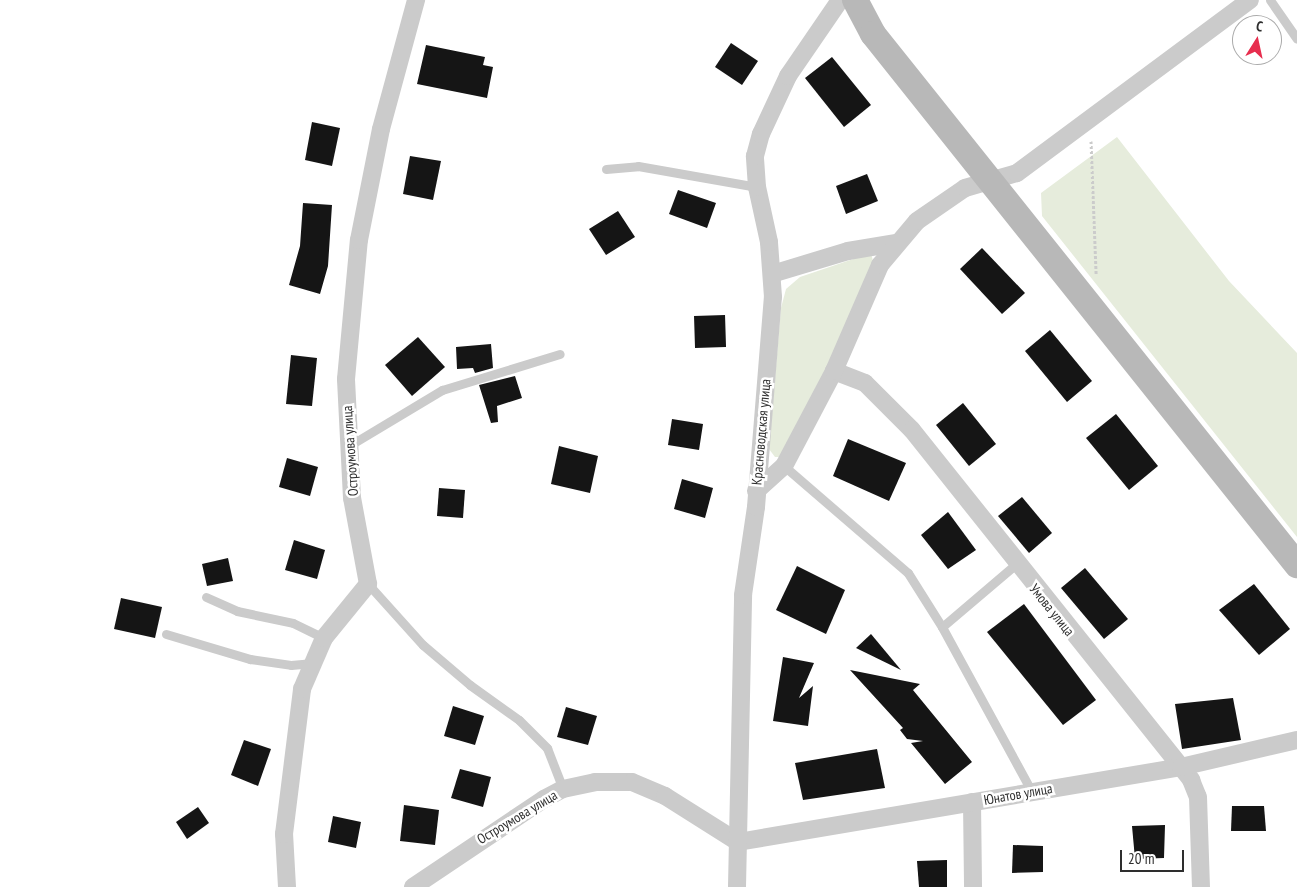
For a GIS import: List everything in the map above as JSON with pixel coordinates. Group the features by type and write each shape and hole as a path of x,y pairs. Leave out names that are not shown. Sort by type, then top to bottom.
{"street":[{"name":"Остроумова улица","path":"368,584 352,498 347,447 346,379 359,240 381,129 416,0"},
{"name":"Красноводская улица","path":"737,887 743,595 756,492 773,297 769,242 757,187 755,156 771,109 788,76 840,0"},
{"path":"855,0 873,34 991,179 1297,565"},
{"path":"756,492 784,466 834,371 880,265 896,243 917,221 953,195 991,179 1017,173 1250,0"},
{"path":"772,274 848,251 896,243"},
{"name":"Умова улица","path":"834,371 865,383 912,430 1016,564 1191,780 1198,797 1201,887"},
{"path":"287,887 284,834 302,689 324,638 368,584"},
{"name":"Юнатов улица","path":"738,842 1181,767 1297,740"},
{"name":"Остроумова улица","path":"413,887 496,829 563,789 595,782 632,782 665,796 738,842"},
{"path":"972,802 973,887"}],"lane":[{"path":"1270,0 1297,39"},
{"path":"606,169 638,166 757,187"},
{"path":"347,447 442,390 560,354"},
{"path":"784,466 908,573 942,627 1032,792"},
{"path":"942,627 1016,564"},
{"path":"368,584 423,645 470,685 519,720 547,748 563,789"},
{"path":"206,596 237,611 293,623 324,638"},
{"path":"166,634 250,659 291,665 313,663"}],"path":[{"path":"1090,119 1097,313"}],"green space":[{"path":"1117,137 1229,281 1297,353 1297,537 1042,216 1041,193"},
{"path":"871,253 874,265 817,397 783,457 775,457 769,449 781,308 786,289 800,277"}],"building":[{"path":"731,43 758,61 742,85 715,67"},
{"path":"426,45 485,57 483,65 493,67 487,98 417,84"},
{"path":"832,57 871,105 844,127 805,78"},
{"path":"312,122 340,128 332,166 305,160"},
{"path":"410,156 441,161 433,200 403,194"},
{"path":"867,174 878,201 846,214 836,186"},
{"path":"678,190 716,203 707,228 669,214"},
{"path":"303,203 332,205 328,266 320,294 289,285 300,246"},
{"path":"618,211 635,237 606,255 589,229"},
{"path":"982,248 1025,293 1002,314 960,269"},
{"path":"725,315 726,347 695,348 694,316"},
{"path":"1050,330 1092,381 1067,402 1025,351"},
{"path":"418,337 445,367 412,396 385,365"},
{"path":"491,344 493,368 475,373 473,368 457,369 456,347"},
{"path":"291,355 317,358 312,406 286,404"},
{"path":"515,376 522,398 497,406 498,422 491,423 479,385"},
{"path":"963,403 996,444 969,466 936,425"},
{"path":"1116,414 1158,466 1129,490 1086,438"},
{"path":"672,419 703,424 699,450 668,445"},
{"path":"848,439 906,463 889,501 833,476"},
{"path":"559,446 598,456 590,493 551,484"},
{"path":"287,458 318,467 310,496 279,487"},
{"path":"682,479 713,488 705,518 674,509"},
{"path":"439,488 465,490 463,518 437,516"},
{"path":"1022,497 1052,533 1029,553 998,516"},
{"path":"948,512 976,550 948,569 921,535"},
{"path":"294,540 325,550 317,579 285,570"},
{"path":"228,558 233,581 207,586 202,564"},
{"path":"797,566 845,590 826,634 776,610"},
{"path":"1085,568 1128,619 1104,639 1061,588"},
{"path":"1254,584 1290,629 1259,655 1219,610"},
{"path":"121,598 162,607 155,638 114,629"},
{"path":"1024,604 1096,700 1063,725 987,632"},
{"path":"871,634 901,670 856,648"},
{"path":"783,657 814,663 799,698 813,686 808,726 773,721"},
{"path":"850,670 920,684 913,690 972,762 945,784 911,743 923,741 907,739 900,730 903,728"},
{"path":"1233,698 1241,740 1182,749 1175,704"},
{"path":"453,706 484,716 475,745 444,736"},
{"path":"566,707 597,716 588,745 557,737"},
{"path":"244,740 271,749 258,786 231,775"},
{"path":"877,749 885,788 803,800 795,763"},
{"path":"460,769 491,777 483,807 451,798"},
{"path":"404,805 439,810 435,845 400,841"},
{"path":"1232,806 1264,806 1266,831 1231,831"},
{"path":"198,807 209,823 187,839 176,822"},
{"path":"333,816 361,822 356,848 328,842"},
{"path":"1165,825 1164,858 1135,859 1132,826"},
{"path":"1013,845 1043,846 1043,872 1012,873"},
{"path":"947,860 947,887 919,887 917,861"}]}
